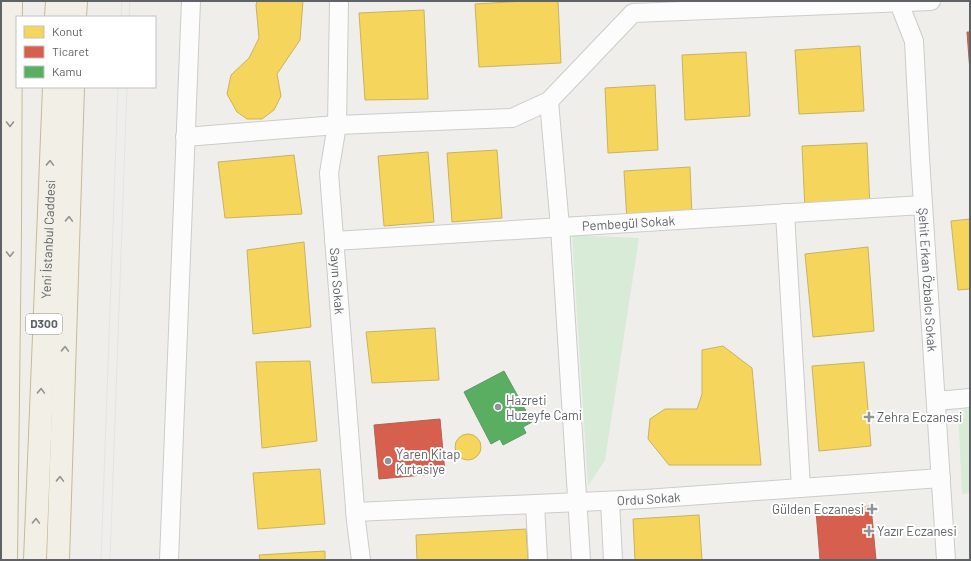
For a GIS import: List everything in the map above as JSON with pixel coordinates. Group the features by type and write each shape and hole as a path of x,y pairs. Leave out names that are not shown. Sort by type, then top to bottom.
{"highway":[{"path":"1,96 10,1"},
{"name":"D300","path":"6,560 10,230 10,1"},
{"path":"56,16 57,1"},
{"path":"75,16 76,1"},
{"name":"Yeni İstanbul Caddesi","path":"35,560 54,88"},
{"path":"58,560 73,88"}],"street":[{"path":"169,560 191,1"},
{"name":"Sayın Sokak","path":"339,1 337,125 329,173 355,512 361,560"},
{"path":"185,137 337,125 512,118 549,101 633,7 878,2 899,3 931,1"},
{"name":"Şehit Erkan Özbalcı Sokak","path":"899,3 914,41 946,560"},
{"path":"549,101 560,227 581,560"},
{"name":"Pembegül Sokak","path":"334,241 923,205"},
{"path":"785,213 801,488"},
{"path":"936,401 970,398"},
{"name":"Ordu Sokak","path":"355,512 610,501 941,478"},
{"path":"610,501 614,560"},
{"path":"535,504 538,560"}],"green space":[{"path":"572,235 639,238 605,460 588,486"},
{"path":"970,409 970,493 962,494 958,410"}],"building: Konut":[{"path":"257,1 303,1 300,40 277,74 281,96 274,110 262,119 247,119 237,112 227,94 231,75 249,58 259,38 256,5"},
{"path":"558,1 561,63 479,67 475,4"},
{"path":"424,10 428,99 365,100 359,13"},
{"path":"860,46 864,111 799,114 795,50"},
{"path":"746,52 750,116 685,120 682,55"},
{"path":"655,85 658,150 608,153 605,88"},
{"path":"867,143 870,207 805,210 802,146"},
{"path":"497,150 502,218 452,222 447,153"},
{"path":"428,152 434,222 384,226 378,156"},
{"path":"294,155 302,214 225,218 218,162"},
{"path":"690,167 692,217 627,221 624,171"},
{"path":"970,219 970,289 958,290 951,221"},
{"path":"304,242 311,327 253,334 247,250"},
{"path":"868,247 874,331 813,337 805,254"},
{"path":"435,328 439,380 372,383 366,332"},
{"path":"723,346 752,368 761,465 669,465 648,439 650,419 665,409 697,409 702,394 702,350"},
{"path":"310,361 317,441 262,448 256,362"},
{"path":"864,362 871,446 819,451 812,366"},
{"path":"468,434 478,437 481,447 478,457 468,460 458,457 455,447 458,437"},
{"path":"320,469 325,524 258,529 253,473"},
{"path":"699,515 702,560 635,560 633,519"},
{"path":"526,529 528,560 417,560 416,535"},
{"path":"325,551 325,560 260,560 259,555"}],"building: Ticaret":[{"path":"967,32 970,32 970,72"},
{"path":"440,419 445,473 379,479 374,425"},
{"path":"871,506 876,560 820,560 816,511"}],"building: Kamu":[{"name":"Hazreti Huzeyfe Cami","path":"504,371 532,422 523,427 526,433 503,445 500,439 491,444 464,392"}],"tram line":[{"path":"121,16 122,1"},
{"path":"129,16 130,1"},
{"path":"101,560 118,88"},
{"path":"110,560 127,88"}],"place":[{"name":"Hazreti Huzeyfe Cami","path":"498,407"},
{"name":"Zehra Eczanesi","path":"869,417"},
{"name":"Yaren Kitap Kırtasiye","path":"388,461"},
{"name":"Gülden Eczanesi","path":"872,509"},
{"name":"Yazır Eczanesi","path":"869,531"}]}
